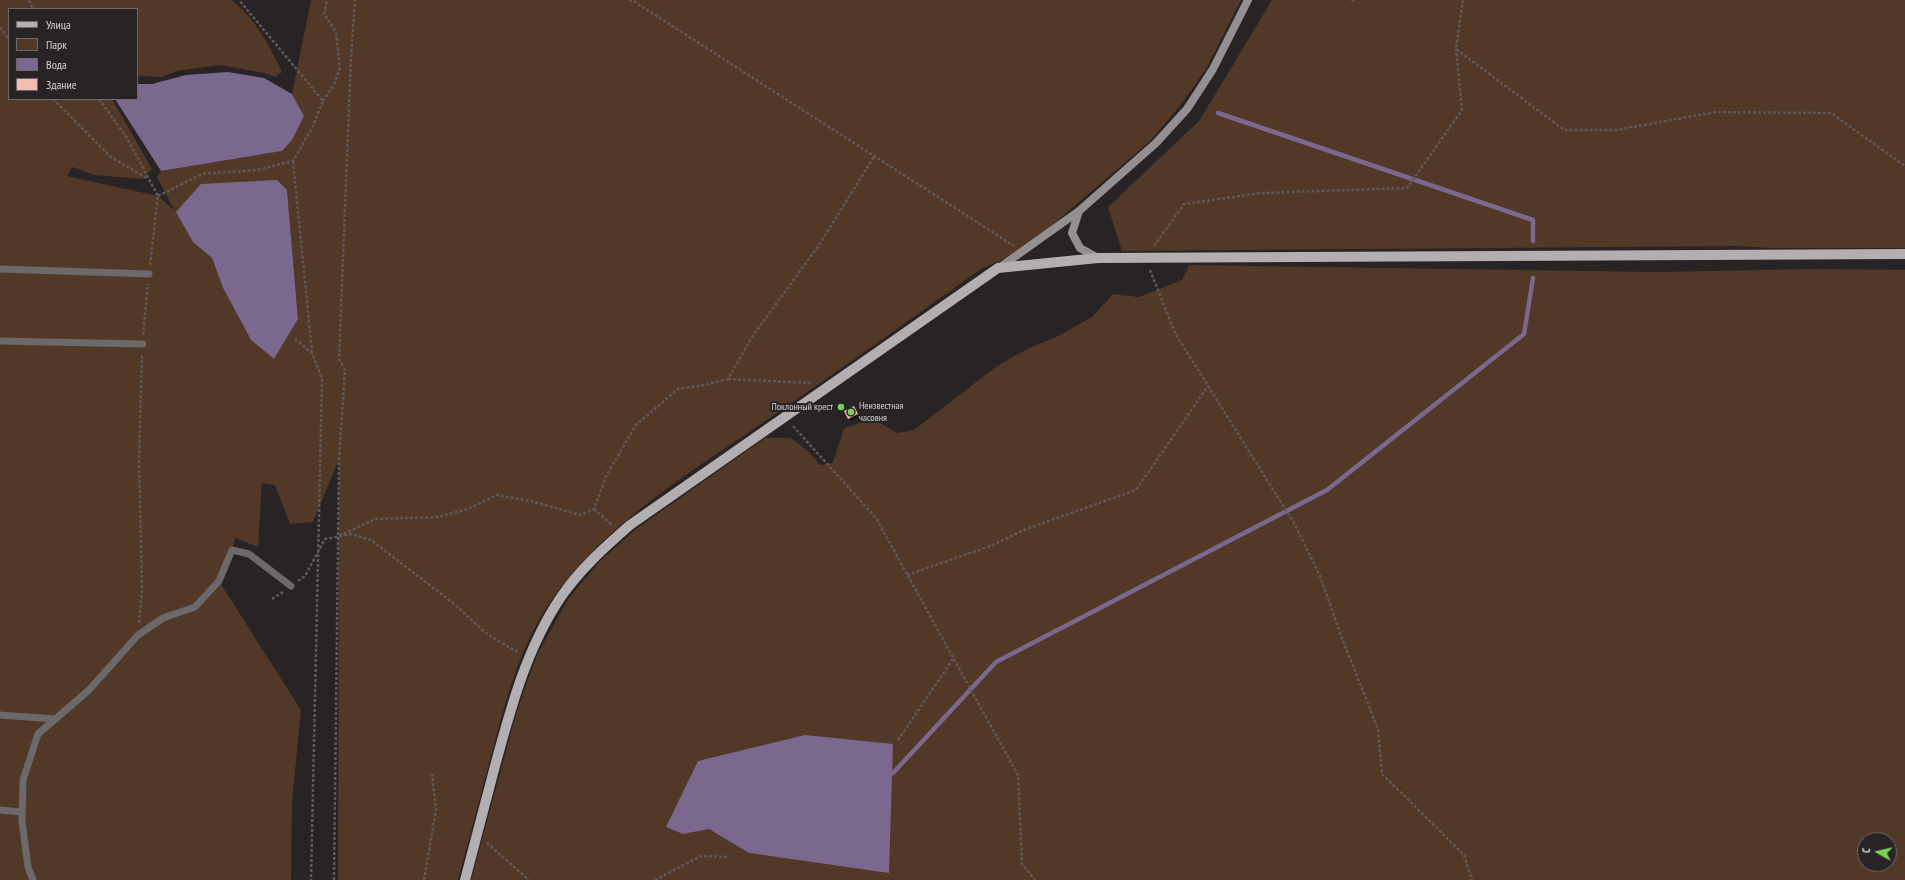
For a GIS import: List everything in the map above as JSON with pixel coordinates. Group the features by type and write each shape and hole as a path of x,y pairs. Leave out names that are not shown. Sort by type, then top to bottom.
{"main road":[{"path":"465,880 510,712 528,659 544,625 562,596 598,553 630,524 1079,211 1156,143 1187,109 1213,69 1248,0"},
{"path":"1079,211 1072,233 1080,248 1098,258"},
{"path":"998,268 1098,258 1905,254"}],"lane":[{"path":"0,269 149,274"},
{"path":"0,341 143,344"},
{"path":"34,880 28,867 22,812 23,780 38,734 89,690 138,635 163,618 195,606 219,581 232,550 249,554 291,586"},
{"path":"0,715 55,719"},
{"path":"0,810 22,812"}],"path":[{"path":"239,0 323,101"},
{"path":"311,880 317,552 322,379 312,352 293,161 312,128 323,101 334,85 340,68 336,32 324,14 327,0"},
{"path":"334,880 339,458 345,370 339,360 351,56 355,0"},
{"path":"629,0 642,6 876,155 1022,251"},
{"path":"1463,0 1456,49 1462,110 1422,165 1408,188 1261,193 1184,204 1145,258 1175,333 1294,523 1320,576 1341,636 1378,729 1382,774 1464,855 1472,880"},
{"path":"0,27 8,39"},
{"path":"1456,49 1564,130 1616,130 1716,112 1831,113 1905,166"},
{"path":"54,100 111,157 149,179"},
{"path":"100,100 127,138 158,196 143,344 139,459 142,590 138,635"},
{"path":"728,379 752,337 819,245 876,155"},
{"path":"158,196 202,174 257,170 293,161"},
{"path":"295,339 312,352"},
{"path":"338,536 374,519 438,517 468,509 498,495 531,501 580,515 594,509 607,474 636,425 678,389 728,379 832,384"},
{"path":"908,575 993,545 1026,528 1136,490 1208,386"},
{"path":"784,417 876,518 1018,775 1022,864 1036,880"},
{"path":"594,509 610,522 620,534"},
{"path":"272,599 305,576 325,539 351,534 371,540 396,557 453,603 487,634 528,659"},
{"path":"898,740 953,659"},
{"path":"424,880 436,810 432,774"},
{"path":"477,835 529,880"},
{"path":"656,880 701,856 727,857"}],"green space":[{"path":"0,0 232,0 247,15 267,42 282,72 275,77 264,73 221,65 176,71 162,77 138,76 138,8 8,8 8,100 113,100 152,169 142,179 94,175 72,167 67,176 158,196 175,211 157,177 161,171 282,151 304,116 292,94 311,0 1241,0 1206,69 1180,106 1150,141 1022,251 981,269 826,379 676,482 644,506 585,559 560,589 538,622 523,652 511,684 458,880 338,880 339,459 313,522 290,524 275,485 262,483 258,547 235,538 232,550 219,581 301,710 292,802 291,880 0,880","holes":["287,190 298,319 274,359 251,340 223,288 212,258 176,212 181,208"]},
{"path":"1272,0 1905,0 1905,248 1769,248 1737,246 1122,251 1108,207 1199,121"},
{"path":"1189,265 1656,272 1817,269 1905,270 1905,880 471,880 516,714 538,653 568,599 601,560 636,529 765,438 791,438 808,451 820,465 833,463 844,428 873,419 897,433 914,430 997,366 1029,348 1056,337 1092,317 1113,294 1139,297 1182,280","holes":["709,829 889,872 749,853"]}],"water":[{"path":"228,72 264,78 292,94 304,116 292,140 282,151 161,171 116,100 138,100 138,84 152,84 186,75"},
{"path":"277,180 287,190 298,319 274,359 251,340 223,288 212,258 193,242 176,212 201,184"},
{"path":"805,735 893,744 889,873 749,853 709,829 683,834 666,827 698,761"}],"building":[{"name":"Неизвестная часовня","path":"854,406 858,414 848,419 844,411"}],"waterway":[{"path":"1218,113 1533,220 1533,241"},
{"path":"893,773 996,662 1327,490 1524,334 1533,278"}],"place":[{"name":"Поклонный крест","path":"841,407"},
{"name":"Неизвестная часовня","path":"851,412"}]}
